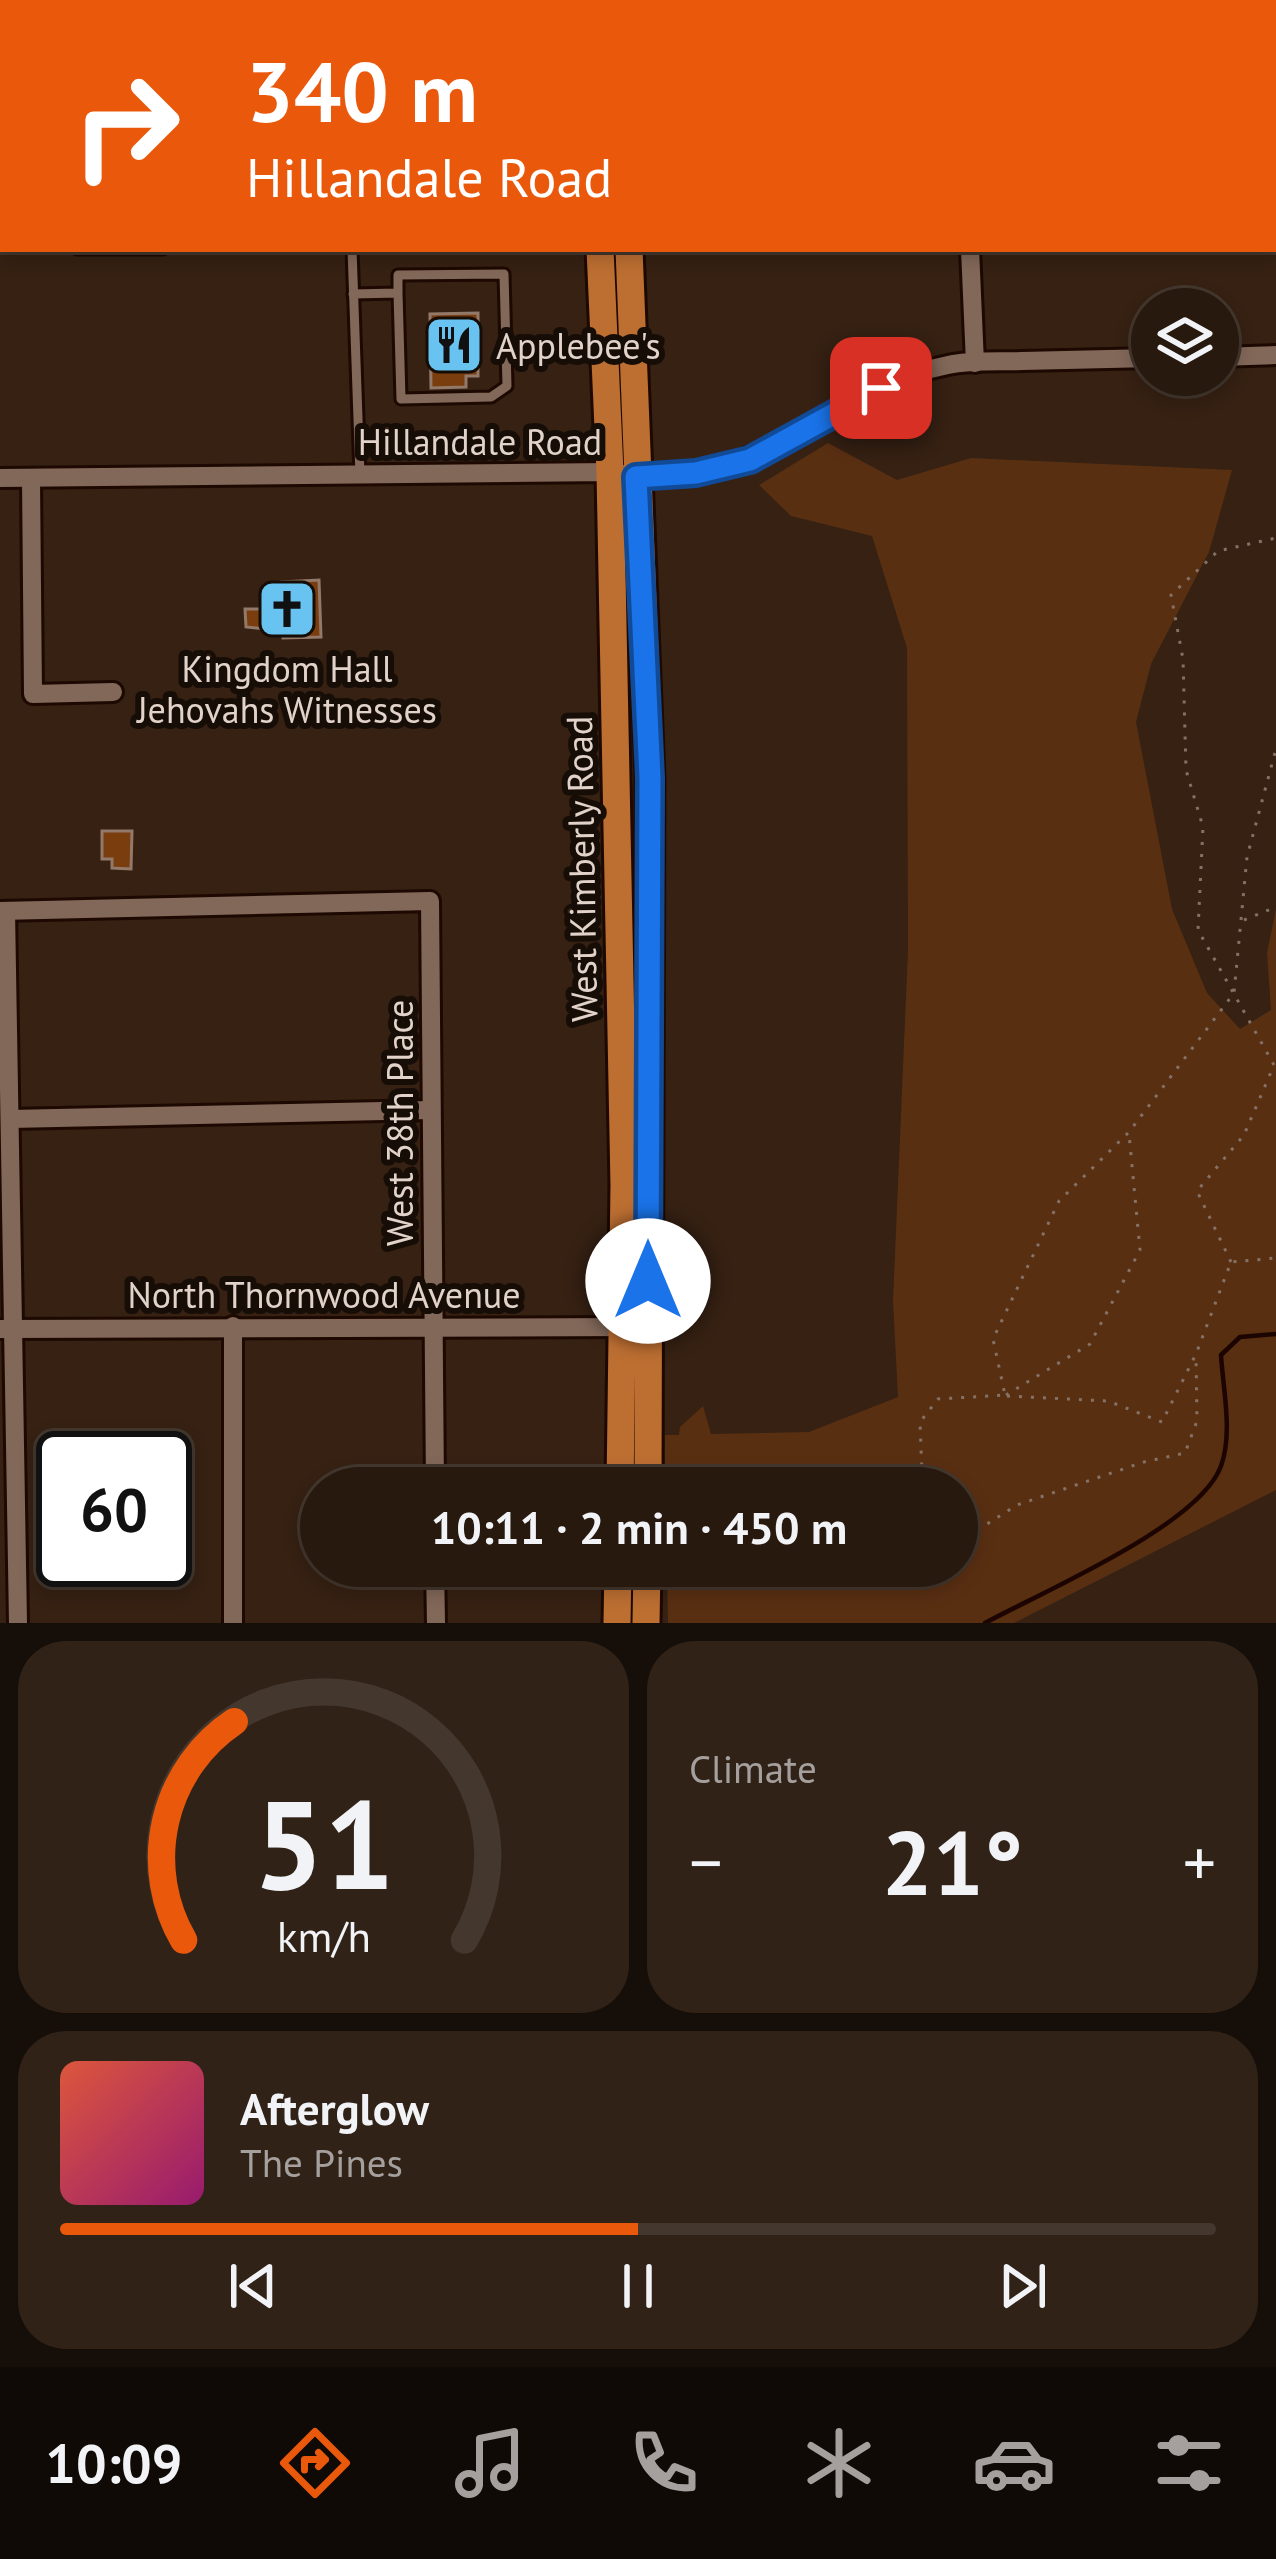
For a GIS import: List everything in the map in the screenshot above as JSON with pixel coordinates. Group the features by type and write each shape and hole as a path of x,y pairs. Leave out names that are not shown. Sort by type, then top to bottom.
{"main road":[{"name":"West Kimberly Road","path":"600,252 623,474"},
{"name":"West Kimberly Road","path":"629,252 623,474 624,1161 646,1467"},
{"name":"West Kimberly Road","path":"622,1467 636,1327"},
{"path":"617,1623 618,1587"},
{"path":"646,1623 647,1587"}],"street":[{"path":"970,252 975,363"},
{"path":"1239,356 1276,355"},
{"name":"Hillandale Road","path":"0,478 696,473 750,460 872,392 949,364 1131,359"},
{"path":"31,479 33,694 113,692"},
{"name":"West 38th Place","path":"3,911 430,901 435,1467"},
{"path":"3,911 10,1119 7,1329 18,1623"},
{"path":"10,1119 431,1110"},
{"path":"233,1326 233,1623"},
{"name":"North Thornwood Avenue","path":"7,1329 636,1327"},
{"path":"435,1587 436,1623"}],"lane":[{"path":"352,252 360,475"},
{"path":"504,274 507,386 503,391 490,397 401,399 398,293 398,275 504,274"},
{"path":"353,294 398,293"}],"path":[{"path":"922,1467 920,1422 938,1399 1005,1396 1108,1401 1162,1422 1196,1354 1231,1262 1197,1191 1244,1136 1275,1065 1198,930 1203,826 1186,770 1183,659 1171,595 1218,551 1276,538"},
{"path":"1005,1396 993,1339 1059,1201 1129,1132 1234,993 1247,857 1276,749"},
{"path":"1241,921 1276,907"},
{"path":"1005,1396 1090,1343 1141,1250 1129,1132"},
{"path":"1231,1262 1276,1258"},
{"path":"978,1530 1017,1505 1185,1453 1197,1421 1196,1354"}],"shaded area":[{"path":"828,443 897,480 971,458 1232,470 1209,552 1151,664 1136,722 1172,909 1207,993 1240,1029 1271,1010 1267,953 1276,909 1276,1490 1014,1623 668,1623 667,1587 978,1587 978,1467 665,1467 665,1435 679,1435 680,1427 703,1406 711,1434 809,1432 898,1397 893,1301 908,950 907,648 872,536 791,516 759,485"}],"building":[{"name":"Applebee's","path":"478,313 478,376 466,376 466,387 431,388 430,314"},
{"name":"Kingdom Hall Jehovahs Witnesses","path":"319,580 321,637 283,638 283,631 246,627 245,609 263,609 262,594 281,593 281,582"},
{"path":"102,831 132,831 131,869 112,868 112,859 102,859"}],"waterway":[{"path":"985,1623 1116,1555 1183,1511 1207,1488 1225,1453 1221,1355 1240,1337 1276,1334"}],"place":[{"name":"Applebee's","path":"454,345"},
{"name":"Kingdom Hall Jehovahs Witnesses","path":"287,609"}],"route":[{"path":"648,1281 650,778 636,477 696,473 750,460 881,388"}]}
